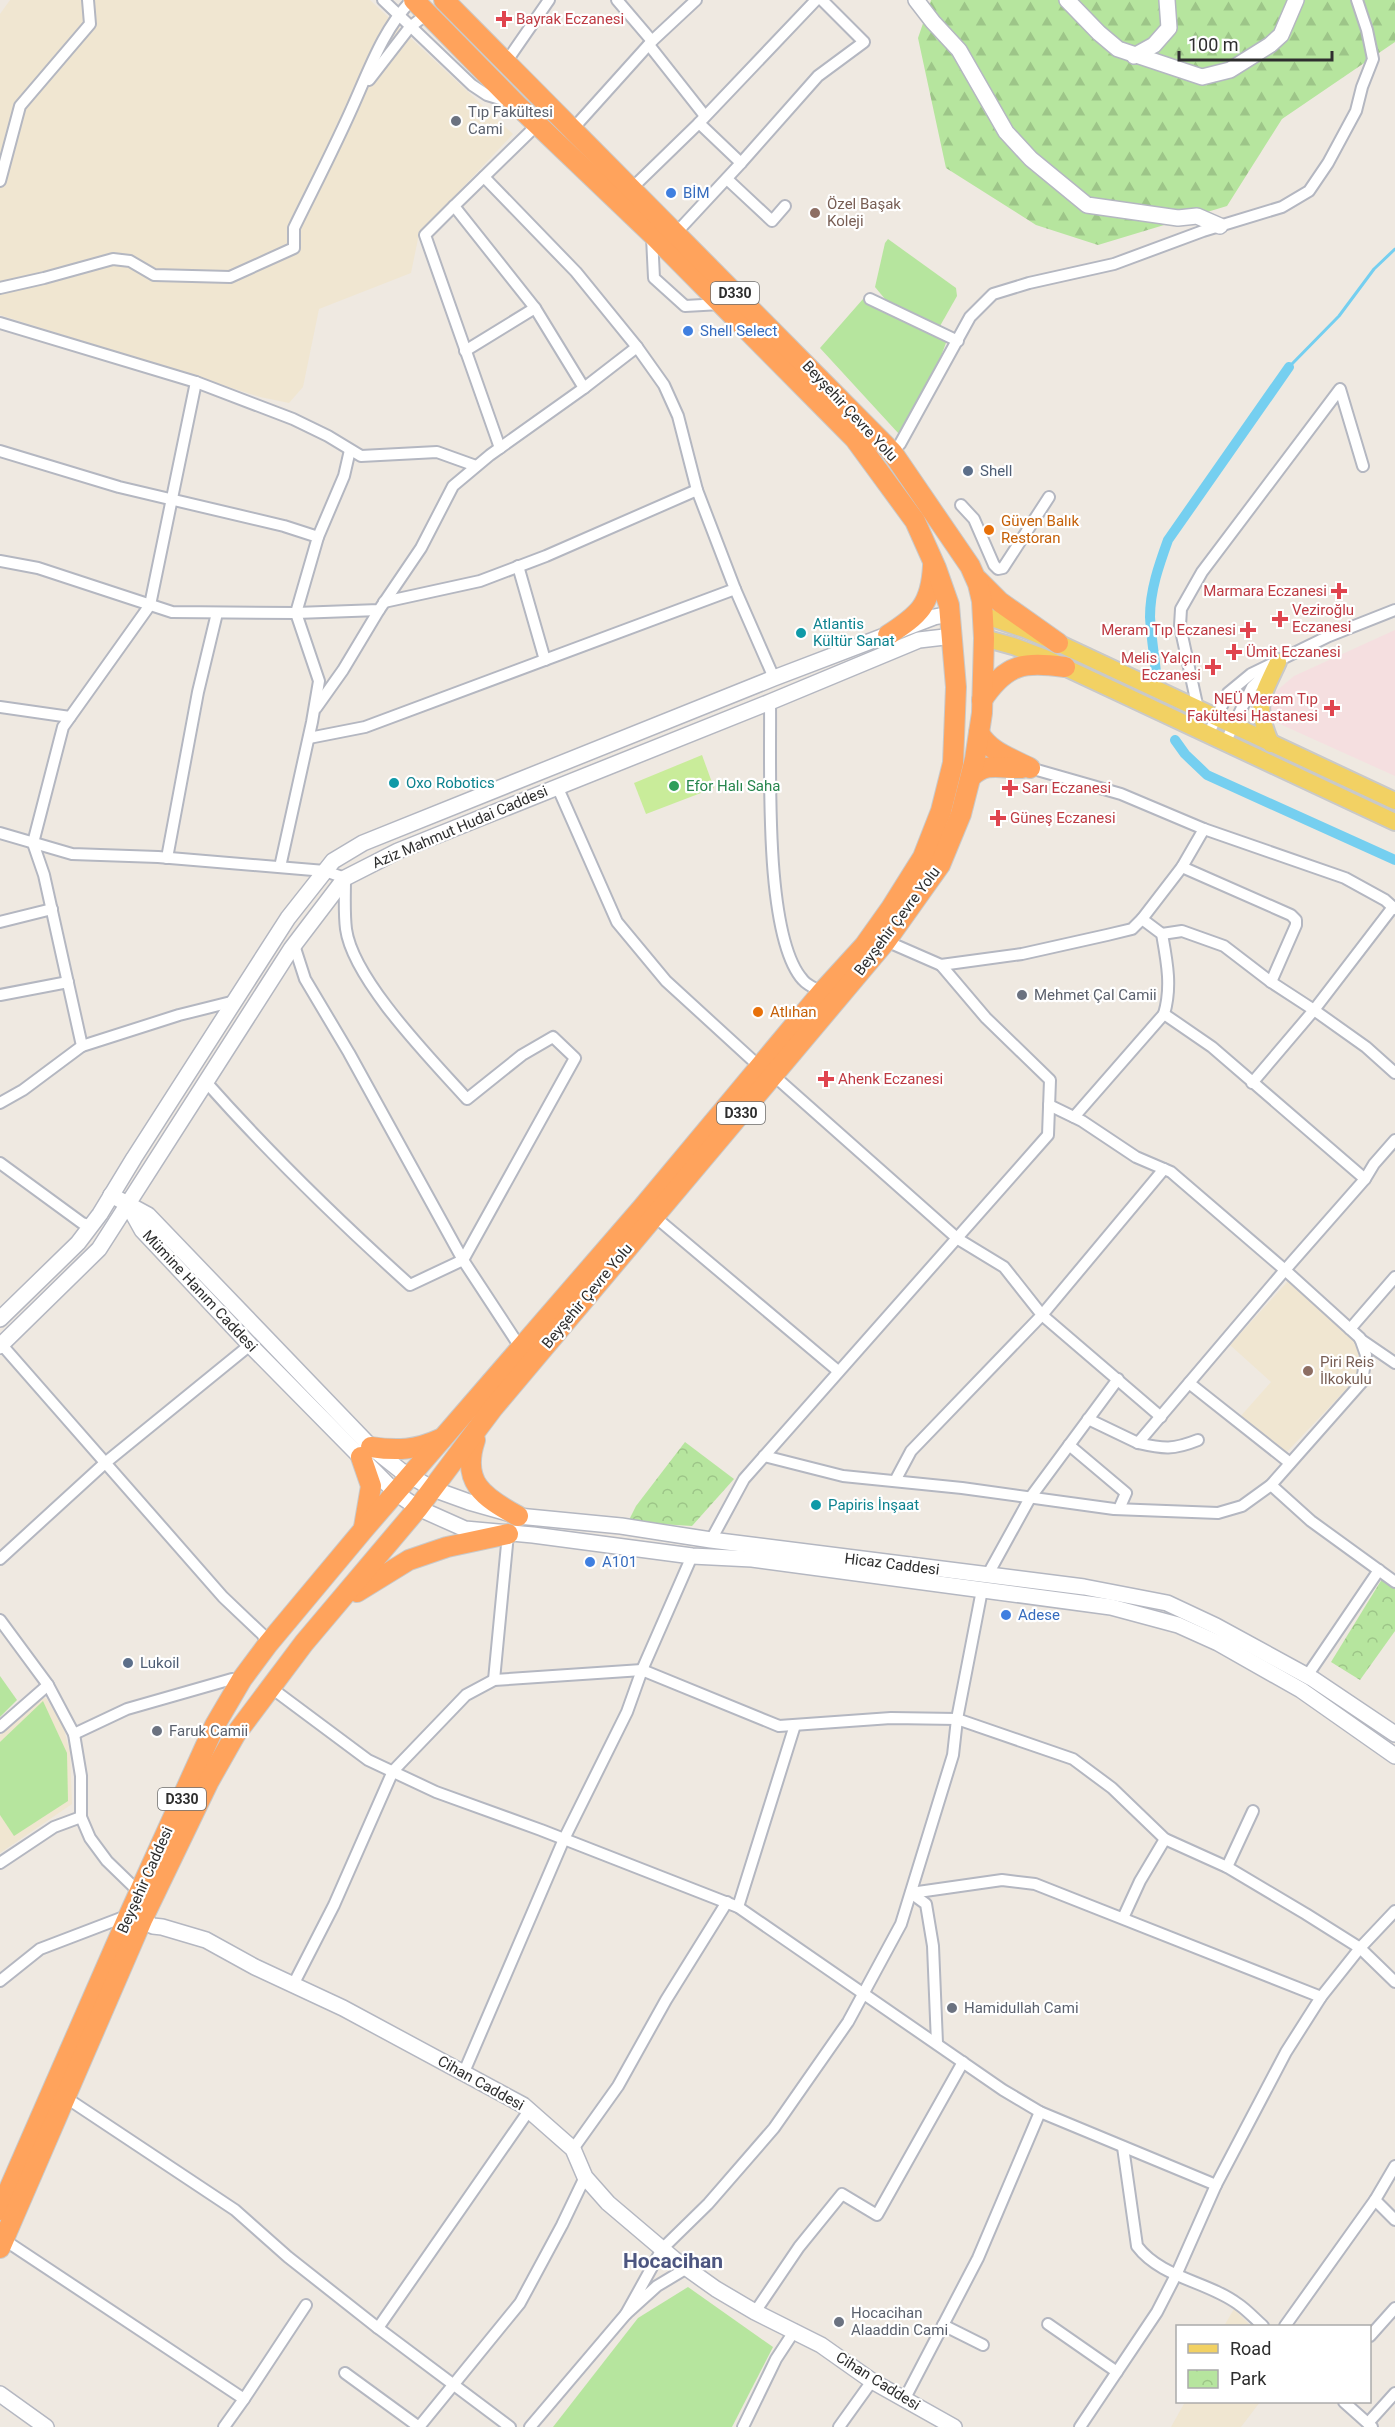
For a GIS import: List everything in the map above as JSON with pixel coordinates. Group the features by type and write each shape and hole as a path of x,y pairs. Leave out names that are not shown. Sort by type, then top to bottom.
{"highway":[{"name":"Beyşehir Çevre Yolu","path":"445,1437 520,1347 642,1208 886,941 940,865 961,814 971,777 979,733 984,638 980,592 975,577 957,546 892,452 676,233 571,131 507,65 454,4"},
{"name":"Beyşehir Çevre Yolu","path":"418,5 517,105 652,234 855,439 915,521 932,558 949,605 956,687 952,763 941,811 923,857 891,908 864,946 822,993 654,1216 493,1408 418,1508"},
{"path":"932,558 943,566 949,566 958,556 957,546"},
{"path":"888,635 910,621 924,607 932,585 932,558"},
{"path":"975,577 1000,602 1058,643"},
{"path":"950,614 983,615"},
{"path":"953,636 984,638"},
{"path":"956,687 959,672 968,664 975,668 983,679"},
{"path":"982,700 1000,678 1018,667 1036,664 1065,667"},
{"path":"979,733 984,743 993,750 1030,768"},
{"path":"971,777 978,770 987,766 1030,768"},
{"path":"479,1429 469,1460 472,1476 483,1493 495,1504 518,1516"},
{"path":"364,1529 371,1486 366,1452 409,1450 423,1447 445,1437"},
{"name":"Beyşehir Caddesi","path":"2,2244 65,2097 136,1917 139,1892 215,1725 242,1679 268,1644 445,1437"},
{"name":"Beyşehir Caddesi","path":"0,2210 136,1917 208,1781 236,1736 304,1643 336,1608 418,1508"},
{"path":"336,1608 378,1578 409,1560 447,1547 508,1534"}],"main road":[{"path":"983,615 1058,643 1395,801"},
{"path":"984,638 1013,646 1065,667 1395,822"},
{"path":"1272,744 1260,711 1262,696 1278,662"}],"street":[{"path":"0,181 20,106 90,24 88,0"},
{"path":"383,0 472,85 487,95 517,105"},
{"path":"507,65 511,55 549,0"},
{"path":"617,0 651,43 702,120 741,164"},
{"path":"571,131 651,43 696,0"},
{"path":"676,233 741,164 818,76 864,42 822,0"},
{"path":"916,0 959,50 1006,132 1032,159 1086,205 1178,218 1197,216 1220,226"},
{"path":"1067,0 1118,49 1202,77 1230,70 1270,45 1281,35 1296,0"},
{"path":"1134,56 1154,45 1169,28 1167,0"},
{"path":"892,452 900,444 970,317 993,294 1114,264 1220,226 1282,207 1309,191 1328,163 1356,111 1373,59 1357,0"},
{"path":"630,190 702,120 810,3"},
{"path":"0,288 113,259 130,261 154,275 230,277 294,248 294,228 356,100 367,71 398,14 418,5"},
{"path":"356,100 410,27 418,5"},
{"path":"500,448 425,235 537,124"},
{"path":"484,177 576,272 637,347 664,385 678,416 697,490 735,589 774,678"},
{"path":"727,179 772,221 784,206"},
{"path":"454,206 535,308 584,388"},
{"path":"652,234 654,278 686,306 721,304"},
{"path":"870,299 958,341"},
{"path":"465,351 535,308"},
{"path":"0,323 196,382 293,419 361,456 437,452 476,466"},
{"path":"314,712 343,670 381,606 421,548 453,486 476,466 637,347"},
{"path":"82,1046 52,909 33,843 63,727 150,605 196,382"},
{"path":"1198,709 1180,626 1181,609 1202,572 1341,389 1363,466"},
{"path":"280,867 309,738 319,681 296,613 318,537 344,476 350,450"},
{"path":"0,451 119,487 284,526 318,537"},
{"path":"0,561 39,568 172,612 296,613 381,606 480,581 697,490"},
{"path":"961,505 974,519 994,566 998,569 1003,568 1049,497"},
{"path":"518,566 545,660"},
{"path":"309,738 365,728 735,589"},
{"path":"1208,735 1228,693 1251,674 1329,636 1395,610"},
{"path":"167,858 198,692 217,613"},
{"name":"Aziz Mahmut Hudai Caddesi","path":"0,1319 78,1243 91,1226 288,918 333,861 363,843 774,678 934,617 950,614"},
{"name":"Aziz Mahmut Hudai Caddesi","path":"1,1346 99,1249 294,945 345,878 398,851 919,640 953,636"},
{"path":"1225,743 1252,687 1278,662"},
{"path":"770,702 771,801 776,908 788,953 803,980 822,993"},
{"path":"0,706 70,717"},
{"path":"1030,768 1137,800 1203,829 1345,878 1394,908 1314,1010 1252,1083"},
{"path":"557,786 617,921 666,981 958,1239 1004,1267 1042,1315 1161,1417"},
{"path":"941,965 1022,954 1132,929 1182,867 1203,829"},
{"path":"0,833 72,854 167,858 280,867 325,871 345,878 346,930 362,973 417,1044 467,1099 522,1055 553,1038 575,1058 463,1260 410,1285 365,1244 206,1082"},
{"path":"1182,867 1292,915 1296,920 1296,926 1271,982"},
{"path":"0,922 52,909"},
{"path":"1074,1118 1164,1014 1169,996 1168,967 1162,934 1142,919"},
{"path":"1162,934 1182,931 1224,946 1271,982 1366,1047 1395,1073"},
{"path":"711,1540 744,1479 1048,1135 1050,1080 986,1018 941,965 886,941"},
{"path":"294,945 304,979 350,1053 463,1260 520,1347"},
{"path":"0,995 68,982"},
{"path":"0,1103 23,1090 82,1046 179,1015 235,1001"},
{"path":"1164,1014 1212,1047 1365,1179"},
{"path":"1049,1105 1136,1157 1171,1172 1360,1338 1395,1363"},
{"path":"1138,1443 1365,1179 1374,1164 1395,1140"},
{"path":"0,1163 82,1223 91,1226"},
{"path":"895,1481 911,1450 1042,1315 1164,1169"},
{"path":"111,1195 127,1203"},
{"name":"Mümine Hanım Caddesi","path":"127,1203 142,1230 250,1345 366,1452"},
{"name":"Mümine Hanım Caddesi","path":"127,1203 148,1215 366,1452 396,1493"},
{"path":"654,1216 838,1371"},
{"path":"1350,1329 1395,1277"},
{"path":"764,1456 843,1476 1119,1509 1218,1513 1242,1506 1270,1485 1362,1382 1366,1355 1360,1338"},
{"path":"0,1559 105,1463 250,1345"},
{"path":"1,1346 223,1597 262,1634 268,1644"},
{"path":"626,2314 662,2249 708,2204 774,2128 848,2022 901,1924 953,1755 957,1719 984,1583 1030,1498 1118,1379"},
{"path":"1189,1383 1290,1463"},
{"path":"1089,1419 1138,1443 1162,1449 1178,1448 1198,1440"},
{"path":"1069,1445 1126,1493 1119,1509"},
{"name":"Hicaz Caddesi","path":"366,1452 433,1488 472,1503 518,1516 621,1526 984,1583 1111,1607 1178,1624 1218,1643 1301,1690 1395,1756"},
{"path":"1270,1485 1311,1521 1395,1581"},
{"name":"Hicaz Caddesi","path":"396,1493 418,1508 460,1528 692,1556 752,1559 984,1583 1084,1587 1167,1603 1216,1626 1307,1676 1395,1734"},
{"path":"460,1528 452,1517 454,1509 459,1505 472,1503"},
{"path":"494,1680 508,1534"},
{"path":"464,2072 564,1839 627,1712 642,1670 692,1556"},
{"path":"1307,1676 1379,1570"},
{"path":"0,1620 48,1685 75,1734 81,1776 81,1817 90,1838 106,1861 139,1892"},
{"path":"293,1985 334,1905 393,1771 466,1695 494,1680 642,1670 779,1726 891,1718 957,1719 1073,1759 1112,1788 1165,1839 1227,1867 1360,1948 1395,1982"},
{"path":"75,1734 127,1709 232,1679 242,1679"},
{"path":"0,1727 48,1685"},
{"path":"270,1688 368,1760 436,1792 738,1907 1003,2090 1040,2112 1216,2185"},
{"path":"738,1907 795,1725"},
{"path":"1227,1867 1253,1811"},
{"path":"0,1863 54,1827 81,1817"},
{"path":"1124,1918 1140,1881 1165,1839"},
{"path":"911,1893 1002,1880 1035,1884 1322,1997"},
{"path":"911,1893 926,1904 933,1946 937,2043"},
{"path":"573,2149 618,2086 666,2000 727,1902"},
{"path":"1080,2427 1157,2312 1216,2185 1286,2052 1322,1997 1360,1948 1395,1911"},
{"path":"0,1981 40,1949 136,1917"},
{"name":"Cihan Caddesi","path":"136,1917 153,1926 162,1926 206,1940 255,1968 343,2008 530,2109 573,2149 585,2176 608,2203 687,2268 755,2312 821,2344 872,2381 954,2427"},
{"path":"755,2312 799,2247 842,2194 877,2215 963,2062"},
{"path":"65,2097 235,2210 288,2257 510,2427"},
{"path":"378,2328 530,2109"},
{"path":"904,2400 978,2258 1040,2112"},
{"path":"1123,2147 1137,2246 1144,2255 1166,2269 1238,2303 1262,2325"},
{"path":"1286,2325 1375,2200 1395,2166"},
{"path":"345,2373 414,2426 454,2383 519,2303 562,2225 585,2176"},
{"path":"1375,2200 1395,2220"},
{"path":"2,2244 244,2399"},
{"path":"530,2427 626,2314 657,2286 687,2268"},
{"path":"224,2427 306,2305"},
{"path":"1371,2335 1395,2308"},
{"path":"1048,2324 1117,2372"},
{"path":"943,2325 983,2345"},
{"path":"743,2427 776,2359 795,2330"},
{"path":"840,2427 872,2381"},
{"path":"0,2394 28,2421 46,2427"},
{"path":"1345,2403 1370,2425 1395,2394"}],"shaded area":[{"path":"10,0 370,0 513,134 419,234 411,273 319,309 303,387 289,403 260,397 0,315 0,14"},
{"name":"NEÜ Meram Tıp Fakültesi Hastanesi","path":"1395,630 1395,776 1271,720 1269,697 1294,676"},
{"name":"Piri Reis İlkokulu","path":"1289,1280 1357,1342 1360,1362 1355,1380 1285,1454 1239,1418 1271,1382 1230,1345"},
{"path":"46,1698 63,1726 70,1752 72,1804 0,1853 0,1735 39,1699"},
{"path":"1234,2309 1250,2325 1225,2325"},
{"path":"1184,2403 1259,2403 1241,2427 1171,2427"}],"green space":[{"path":"931,0 1395,0 1395,42 1282,119 1227,206 1098,245 1036,225 946,168 918,38"},
{"path":"888,239 956,288 957,296 940,326 890,305 875,287 885,243"},
{"path":"863,299 947,340 932,381 899,434 820,348"},
{"name":"Efor Halı Saha","path":"702,755 714,788 646,814 634,783"},
{"path":"685,1442 734,1479 692,1526 628,1522 636,1506"},
{"path":"1382,1579 1395,1589 1395,1631 1360,1680 1331,1662"},
{"path":"0,1676 17,1700 0,1717"},
{"path":"43,1701 67,1753 68,1801 14,1836 0,1815 0,1742"},
{"path":"688,2287 773,2347 732,2427 553,2427 638,2318"}],"waterway":[{"path":"1289,367 1339,316 1374,269 1395,249"},
{"path":"1156,672 1150,607 1168,540 1289,367"},
{"path":"1175,740 1185,754 1207,775 1395,860"}],"place":[{"name":"Bayrak Eczanesi","path":"504,19"},
{"name":"Tıp Fakültesi Cami","path":"456,121"},
{"name":"BİM","path":"671,193"},
{"name":"Özel Başak Koleji","path":"815,213"},
{"name":"Shell Select","path":"688,331"},
{"name":"Shell","path":"968,471"},
{"name":"Güven Balık Restoran","path":"989,530"},
{"name":"Marmara Eczanesi","path":"1339,591"},
{"name":"Veziroğlu Eczanesi","path":"1280,619"},
{"name":"Meram Tıp Eczanesi","path":"1248,630"},
{"name":"Atlantis Kültür Sanat","path":"801,633"},
{"name":"Ümit Eczanesi","path":"1234,652"},
{"name":"Melis Yalçın Eczanesi","path":"1213,667"},
{"name":"NEÜ Meram Tıp Fakültesi Hastanesi","path":"1332,708"},
{"name":"Oxo Robotics","path":"394,783"},
{"name":"Efor Halı Saha","path":"674,786"},
{"name":"Sarı Eczanesi","path":"1010,788"},
{"name":"Güneş Eczanesi","path":"998,818"},
{"name":"Mehmet Çal Camii","path":"1022,995"},
{"name":"Atlıhan","path":"758,1012"},
{"name":"Ahenk Eczanesi","path":"826,1079"},
{"name":"Piri Reis İlkokulu","path":"1308,1371"},
{"name":"Papiris İnşaat","path":"816,1505"},
{"name":"A101","path":"590,1562"},
{"name":"Adese","path":"1006,1615"},
{"name":"Lukoil","path":"128,1663"},
{"name":"Faruk Camii","path":"157,1731"},
{"name":"Hamidullah Cami","path":"952,2008"},
{"name":"Hocacihan Alaaddin Cami","path":"839,2322"}],"district":[{"name":"Hocacihan","path":"673,2261"}]}
